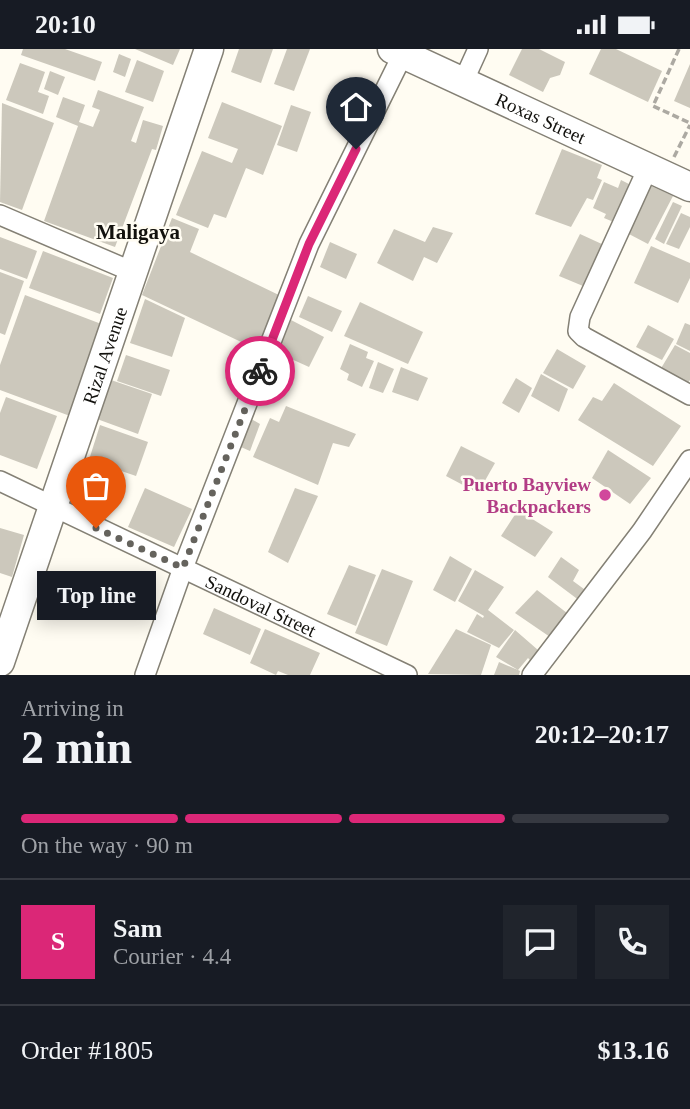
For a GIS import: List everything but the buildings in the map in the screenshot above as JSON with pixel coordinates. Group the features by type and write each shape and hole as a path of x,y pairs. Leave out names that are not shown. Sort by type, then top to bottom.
{"main road":[{"name":"Rizal Avenue","path":"0,662 209,49"},
{"name":"Roxas Street","path":"398,51 690,187"}],"street":[{"path":"463,82 478,49"},
{"path":"145,675 183,568 309,244 398,51"},
{"path":"657,171 580,317 578,331 584,337 690,395"},
{"path":"0,215 134,272"},
{"path":"532,675 642,531 690,460"},
{"name":"Sandoval Street","path":"0,481 407,675"}],"path":[{"path":"657,171 690,124 653,106 679,49"}],"way so far":[{"path":"96,528 183,568 260,371"}],"place":[{"name":"Puerto Bayview Backpackers","path":"605,495"},
{"name":"Top line","path":"96,528"}],"district":[{"name":"Maligaya","path":"138,232"}],"route":[{"path":"260,371 309,244 356,149"}]}
